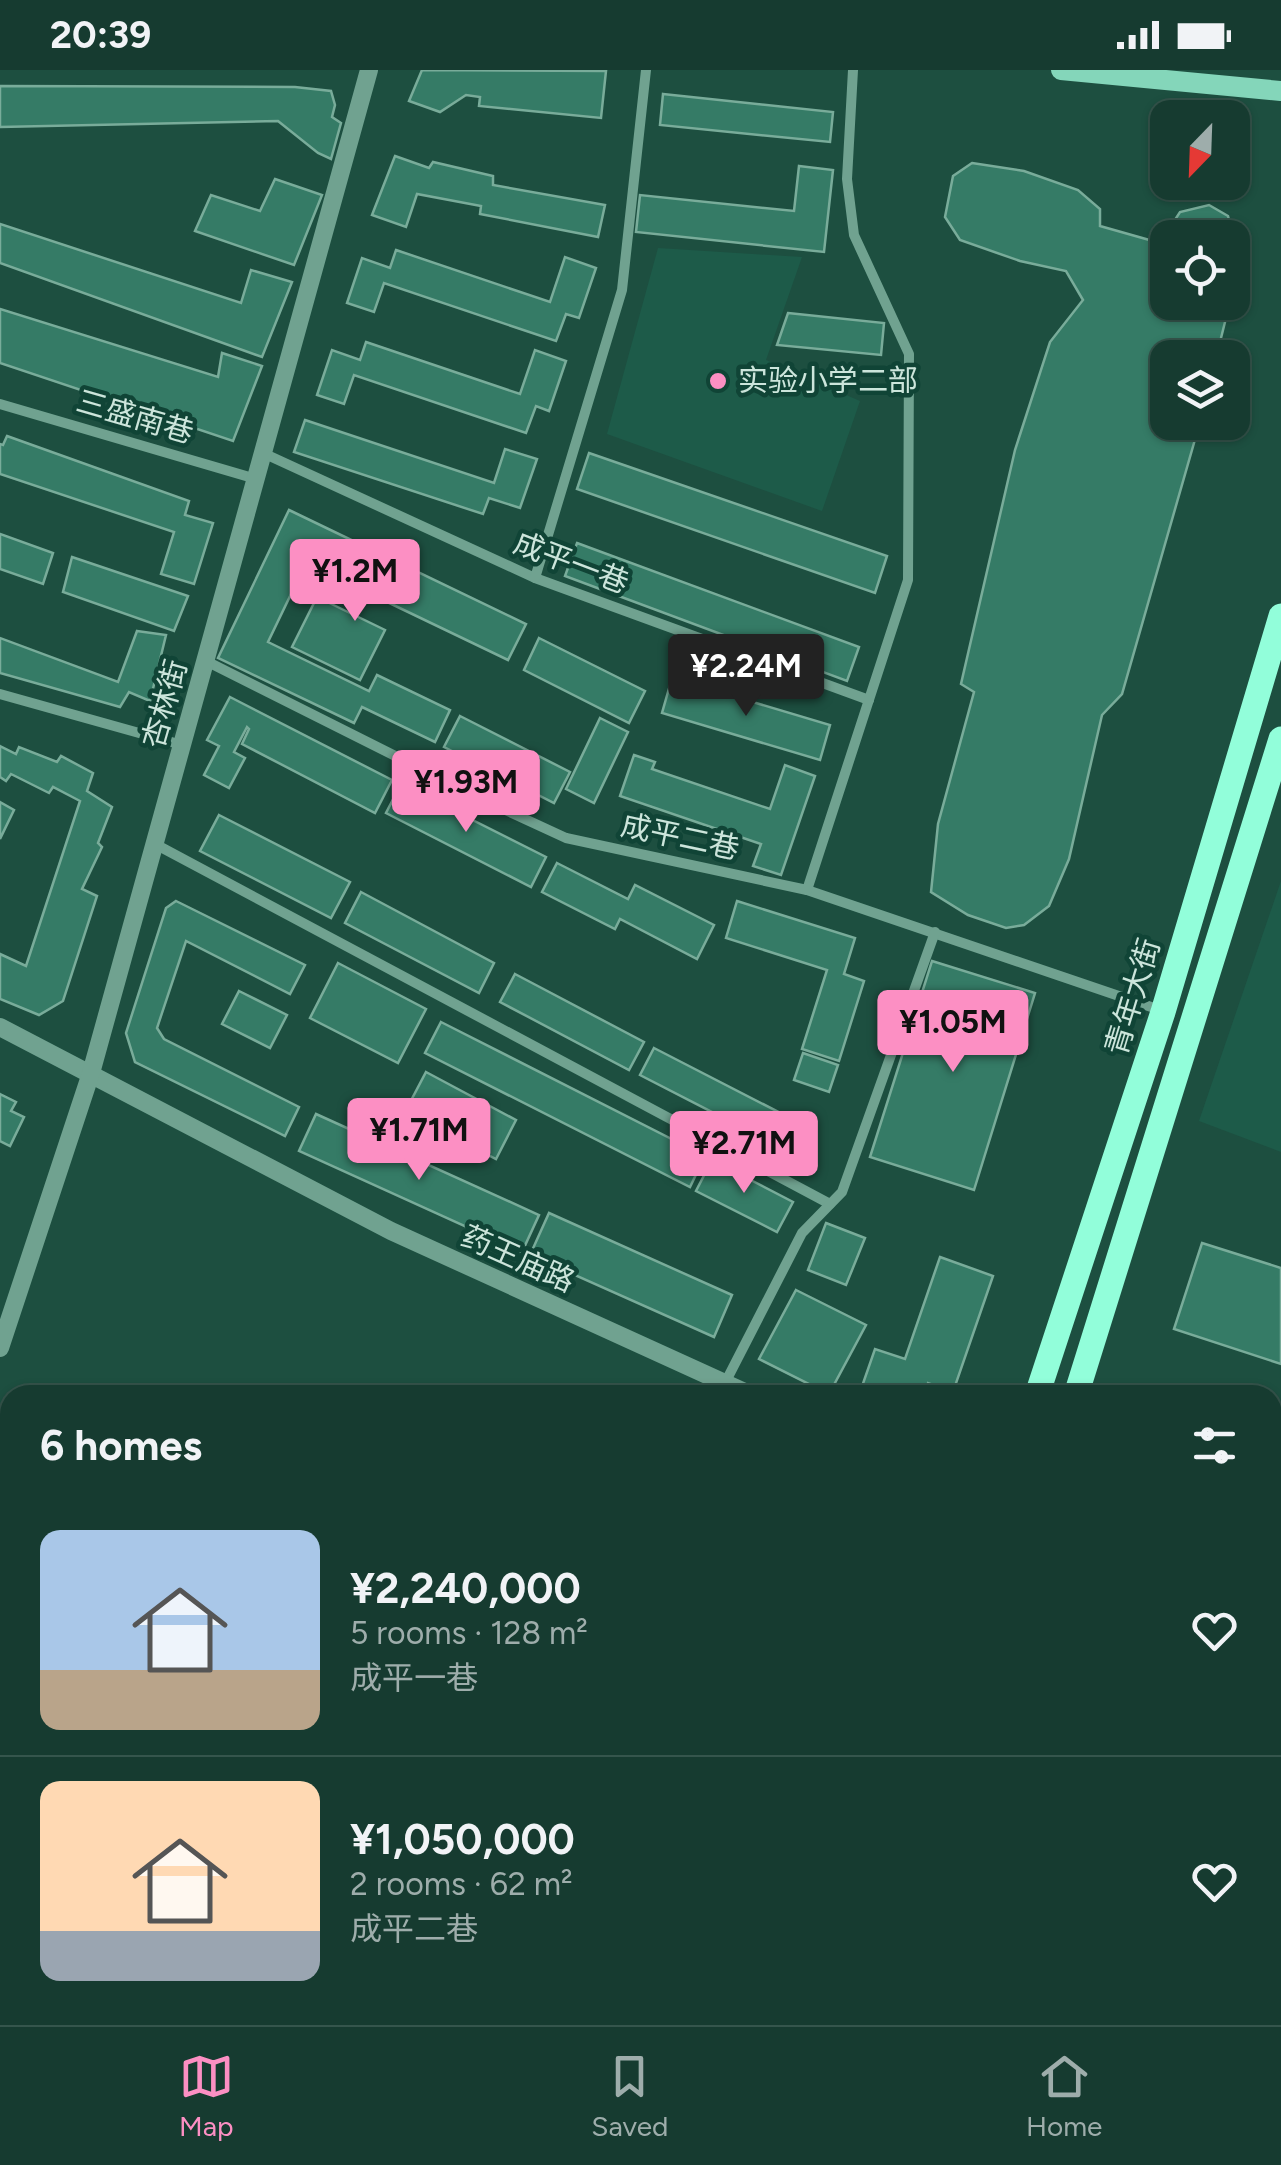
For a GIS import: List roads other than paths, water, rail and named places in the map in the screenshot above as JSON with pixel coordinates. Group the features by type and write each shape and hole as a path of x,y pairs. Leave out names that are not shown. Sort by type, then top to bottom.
{"main road":[{"path":"1061,70 1281,91"},
{"name":"青年大街","path":"1039,1385 1164,1012 1281,616"},
{"path":"1079,1385 1281,739"}],"street":[{"name":"杏林街","path":"0,1348 91,1073 370,70"},
{"path":"535,578 622,290 646,70"},
{"path":"807,890 908,580 909,354 854,234 847,179 853,70"},
{"name":"三盛南巷","path":"0,404 256,479"},
{"name":"成平一巷","path":"264,453 535,578 869,700"},
{"name":"成平二巷","path":"206,661 566,838 807,890 1164,1012"},
{"path":"0,694 182,745"},
{"path":"155,844 830,1204"},
{"path":"724,1383 802,1233 842,1192 935,932"},
{"name":"药王庙路","path":"0,1027 391,1231 728,1385"}],"place":[{"name":"实验小学二部","path":"718,381"}]}
